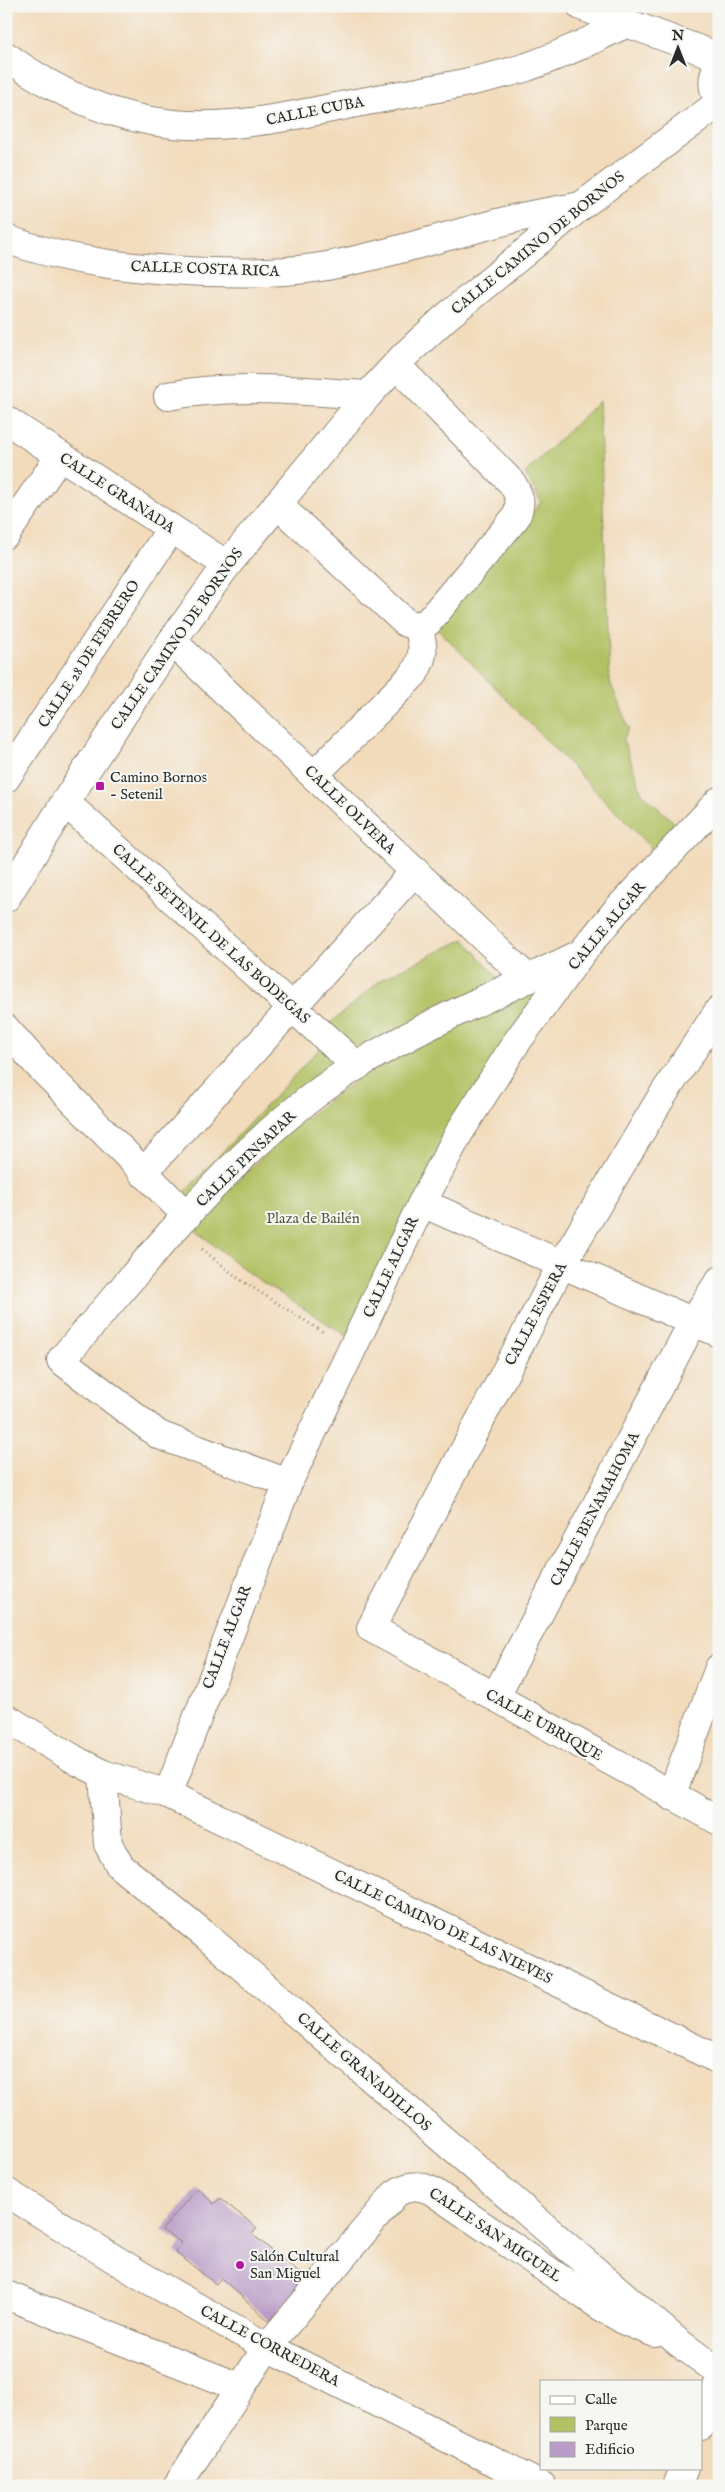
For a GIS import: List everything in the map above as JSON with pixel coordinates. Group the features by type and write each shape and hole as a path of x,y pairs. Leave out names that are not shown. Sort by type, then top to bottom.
{"street":[{"path":"581,6 719,57"},
{"name":"CALLE CUBA","path":"6,56 59,89 91,105 128,117 172,124 249,123 491,77 566,53 627,23"},
{"path":"719,64 714,75 713,85 719,102"},
{"name":"CALLE CAMINO DE BORNOS","path":"6,898 65,802 172,640 227,565 368,395 445,318 581,206 719,102"},
{"name":"CALLE COSTA RICA","path":"6,239 58,255 127,267 228,272 282,272 366,258 519,218 581,206"},
{"path":"277,504 406,622 418,626 428,622 516,517 521,507 520,495 512,483 396,365"},
{"path":"168,396 212,389 237,388 368,395"},
{"name":"CALLE GRANADA","path":"6,420 227,565"},
{"path":"6,534 60,456"},
{"name":"CALLE 28 DE FEBRERO","path":"6,778 171,529"},
{"path":"314,775 414,674 423,658 423,642 418,626"},
{"name":"CALLE OLVERA","path":"172,640 528,979"},
{"name":"CALLE ALGAR","path":"168,1794 288,1483 422,1203 459,1132 487,1088 580,955 616,912 719,801"},
{"name":"CALLE SETENIL DE LAS BODEGAS","path":"65,802 357,1066"},
{"path":"144,1173 414,871"},
{"name":"CALLE PINSAPAR","path":"288,1483 159,1435 61,1360 182,1222 259,1143 300,1106 357,1066 418,1031 580,955"},
{"name":"CALLE ESPERA","path":"371,1628 562,1264 659,1100 719,1010"},
{"path":"6,1029 38,1065 144,1173 182,1222"},
{"path":"422,1203 694,1320 719,1333"},
{"name":"CALLE BENAMAHOMA","path":"496,1697 694,1320 719,1281"},
{"name":"CALLE UBRIQUE","path":"371,1628 671,1796 719,1820"},
{"path":"671,1796 719,1668"},
{"name":"CALLE CAMINO DE LAS NIEVES","path":"6,1718 79,1762 103,1774 168,1794 719,2060"},
{"name":"CALLE GRANADILLOS","path":"103,1774 108,1844 120,1866 205,1935 678,2342"},
{"name":"CALLE SAN MIGUEL","path":"177,2486 239,2387 267,2347 395,2194 409,2186 432,2191 620,2318 678,2342"},
{"name":"CALLE CORREDERA","path":"6,2192 142,2276 267,2347 542,2486"},
{"path":"6,2295 239,2387"},
{"path":"678,2342 719,2372"},
{"path":"702,2424 719,2382"},
{"path":"677,2486 683,2470"}],"path":[{"path":"182,1222 239,1279 352,1348"}],"green space":[{"path":"599,401 610,682 629,729 623,739 642,793 675,823 653,850 437,628 541,502 525,473"},
{"path":"464,939 501,981 358,1055 328,1025 382,979"},
{"name":"Plaza de Bailén","path":"524,992 536,992 533,1002 347,1336 251,1275 190,1226 289,1131 363,1075"},
{"path":"321,1047 342,1066 193,1202 184,1193"}],"building":[{"name":"Salón Cultural San Miguel","path":"197,2188 214,2204 220,2198 257,2228 252,2234 305,2278 270,2322 221,2278 216,2284 175,2252 182,2243 162,2230"}],"place":[{"name":"Camino Bornos - Setenil","path":"100,786"},
{"name":"Salón Cultural San Miguel","path":"240,2265"}]}
